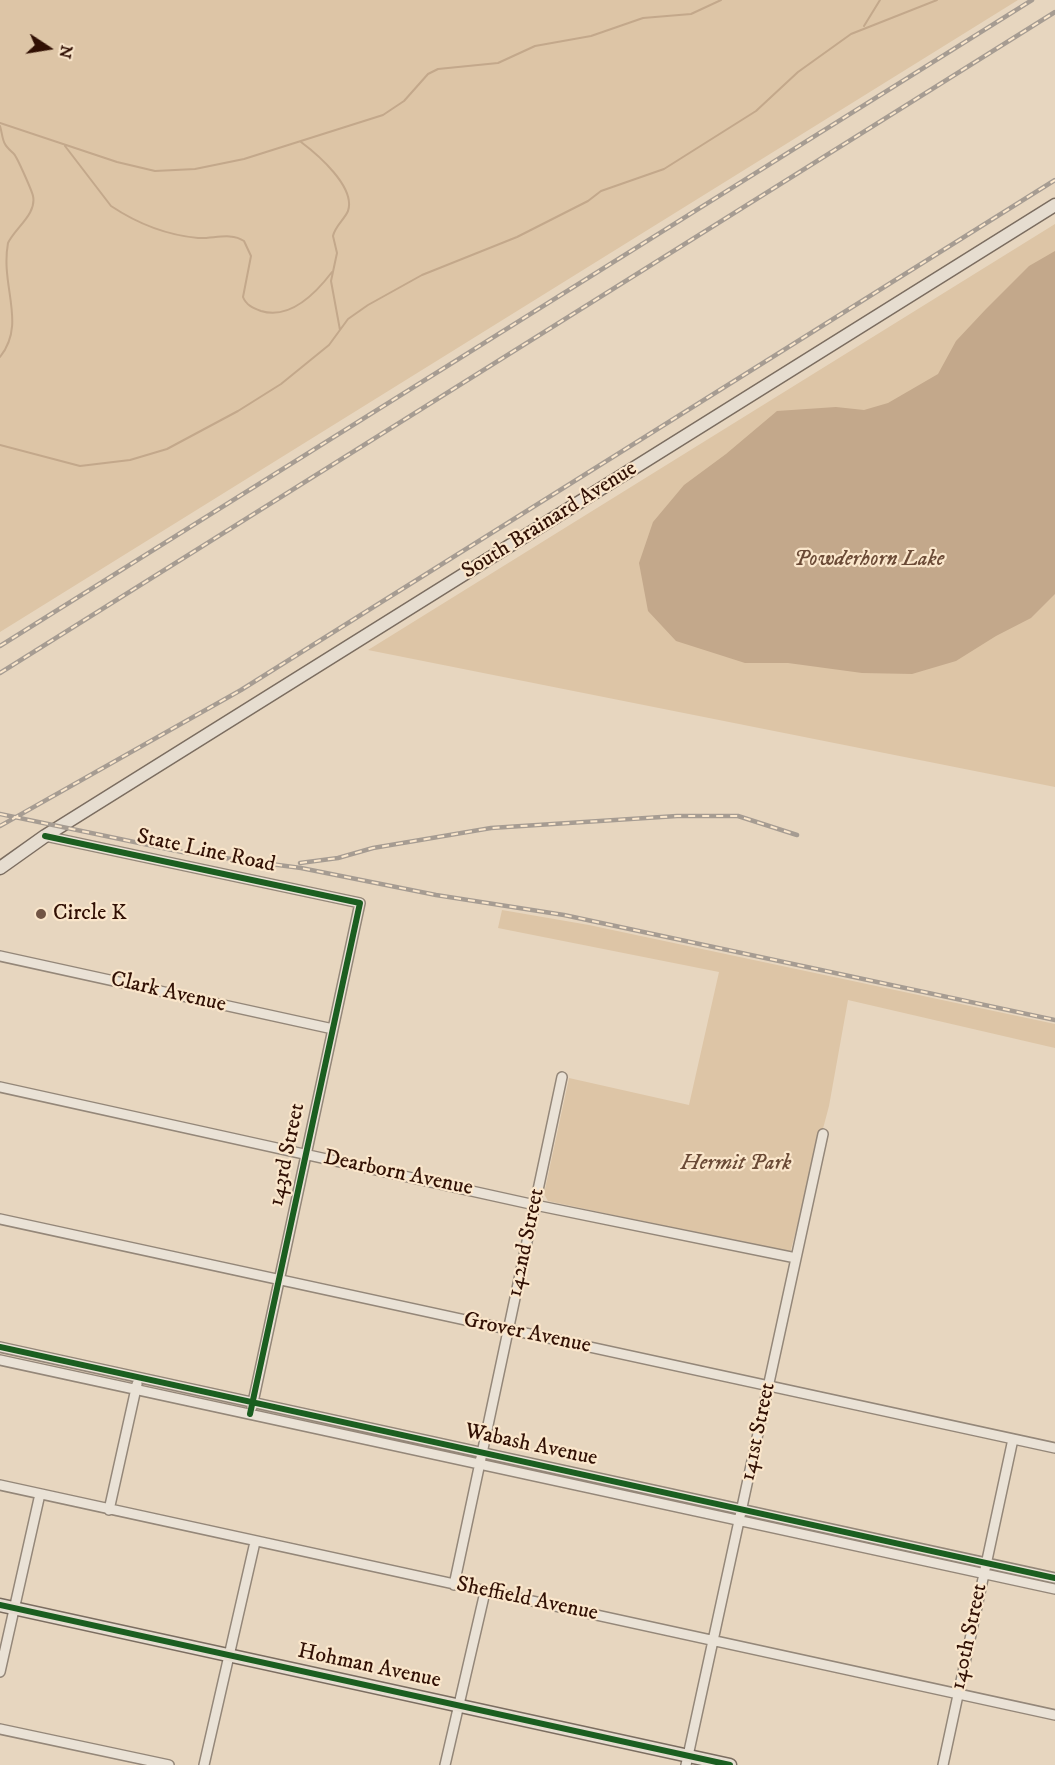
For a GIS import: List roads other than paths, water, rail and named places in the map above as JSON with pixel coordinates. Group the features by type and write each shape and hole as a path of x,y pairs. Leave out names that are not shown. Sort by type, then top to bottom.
{"main road":[{"name":"South Brainard Avenue","path":"0,868 45,836 1055,205"},
{"name":"Hohman Avenue","path":"0,1605 459,1706 687,1760 730,1765"}],"street":[{"name":"State Line Road","path":"45,836 360,903"},
{"name":"143rd Street","path":"250,1414 360,903"},
{"name":"Clark Avenue","path":"1,955 333,1029"},
{"name":"142nd Street","path":"454,1585 562,1077"},
{"name":"Dearborn Avenue","path":"0,1087 535,1204 796,1258"},
{"name":"141st Street","path":"687,1760 823,1134"},
{"name":"Grover Avenue","path":"0,1219 1055,1448"},
{"name":"Wabash Avenue","path":"0,1347 1055,1578"},
{"name":"Wabash Avenue","path":"0,1360 1055,1589"},
{"path":"109,1510 139,1378"},
{"name":"140th Street","path":"943,1765 1013,1439"},
{"name":"Sheffield Avenue","path":"0,1485 1055,1715"},
{"path":"0,1672 40,1494"},
{"path":"204,1765 255,1542"},
{"path":"445,1765 485,1592"},
{"path":"0,1729 169,1765"}],"waterway":[{"path":"0,123 117,162 155,171 195,169 244,159 383,115 404,101 428,74 438,69 498,63 535,46 591,36 643,18 691,14 721,0"},
{"path":"864,26 880,0"},
{"path":"0,445 80,466 130,460 167,449 238,411 281,384 329,345 348,319 368,305 422,275 517,237 588,201 601,191 664,169 756,111 798,72 851,34 937,0"},
{"path":"0,126 4,142 16,156 33,196 29,215 8,243 6,259 12,331 8,344 0,357"},
{"path":"301,142 334,172 349,202 348,211 333,236 337,253 331,281 340,330"},
{"path":"65,146 111,206 131,218 153,228 175,234 198,238 233,237 244,241 251,256 243,297 255,309 272,313 292,308 310,296 332,272"}],"railway":[{"path":"0,646 1032,0"},
{"path":"0,673 1055,12"},
{"path":"0,826 241,690 1055,180"},
{"path":"0,814 187,853 301,868 436,895 564,915 1055,1020"},
{"path":"300,863 338,858 373,848 491,828 677,816 738,816 797,835"}],"place":[{"name":"Circle K","path":"41,914"}],"park label":[{"name":"Powderhorn Lake","path":"869,560"},
{"name":"Hermit Park","path":"736,1164"}]}
